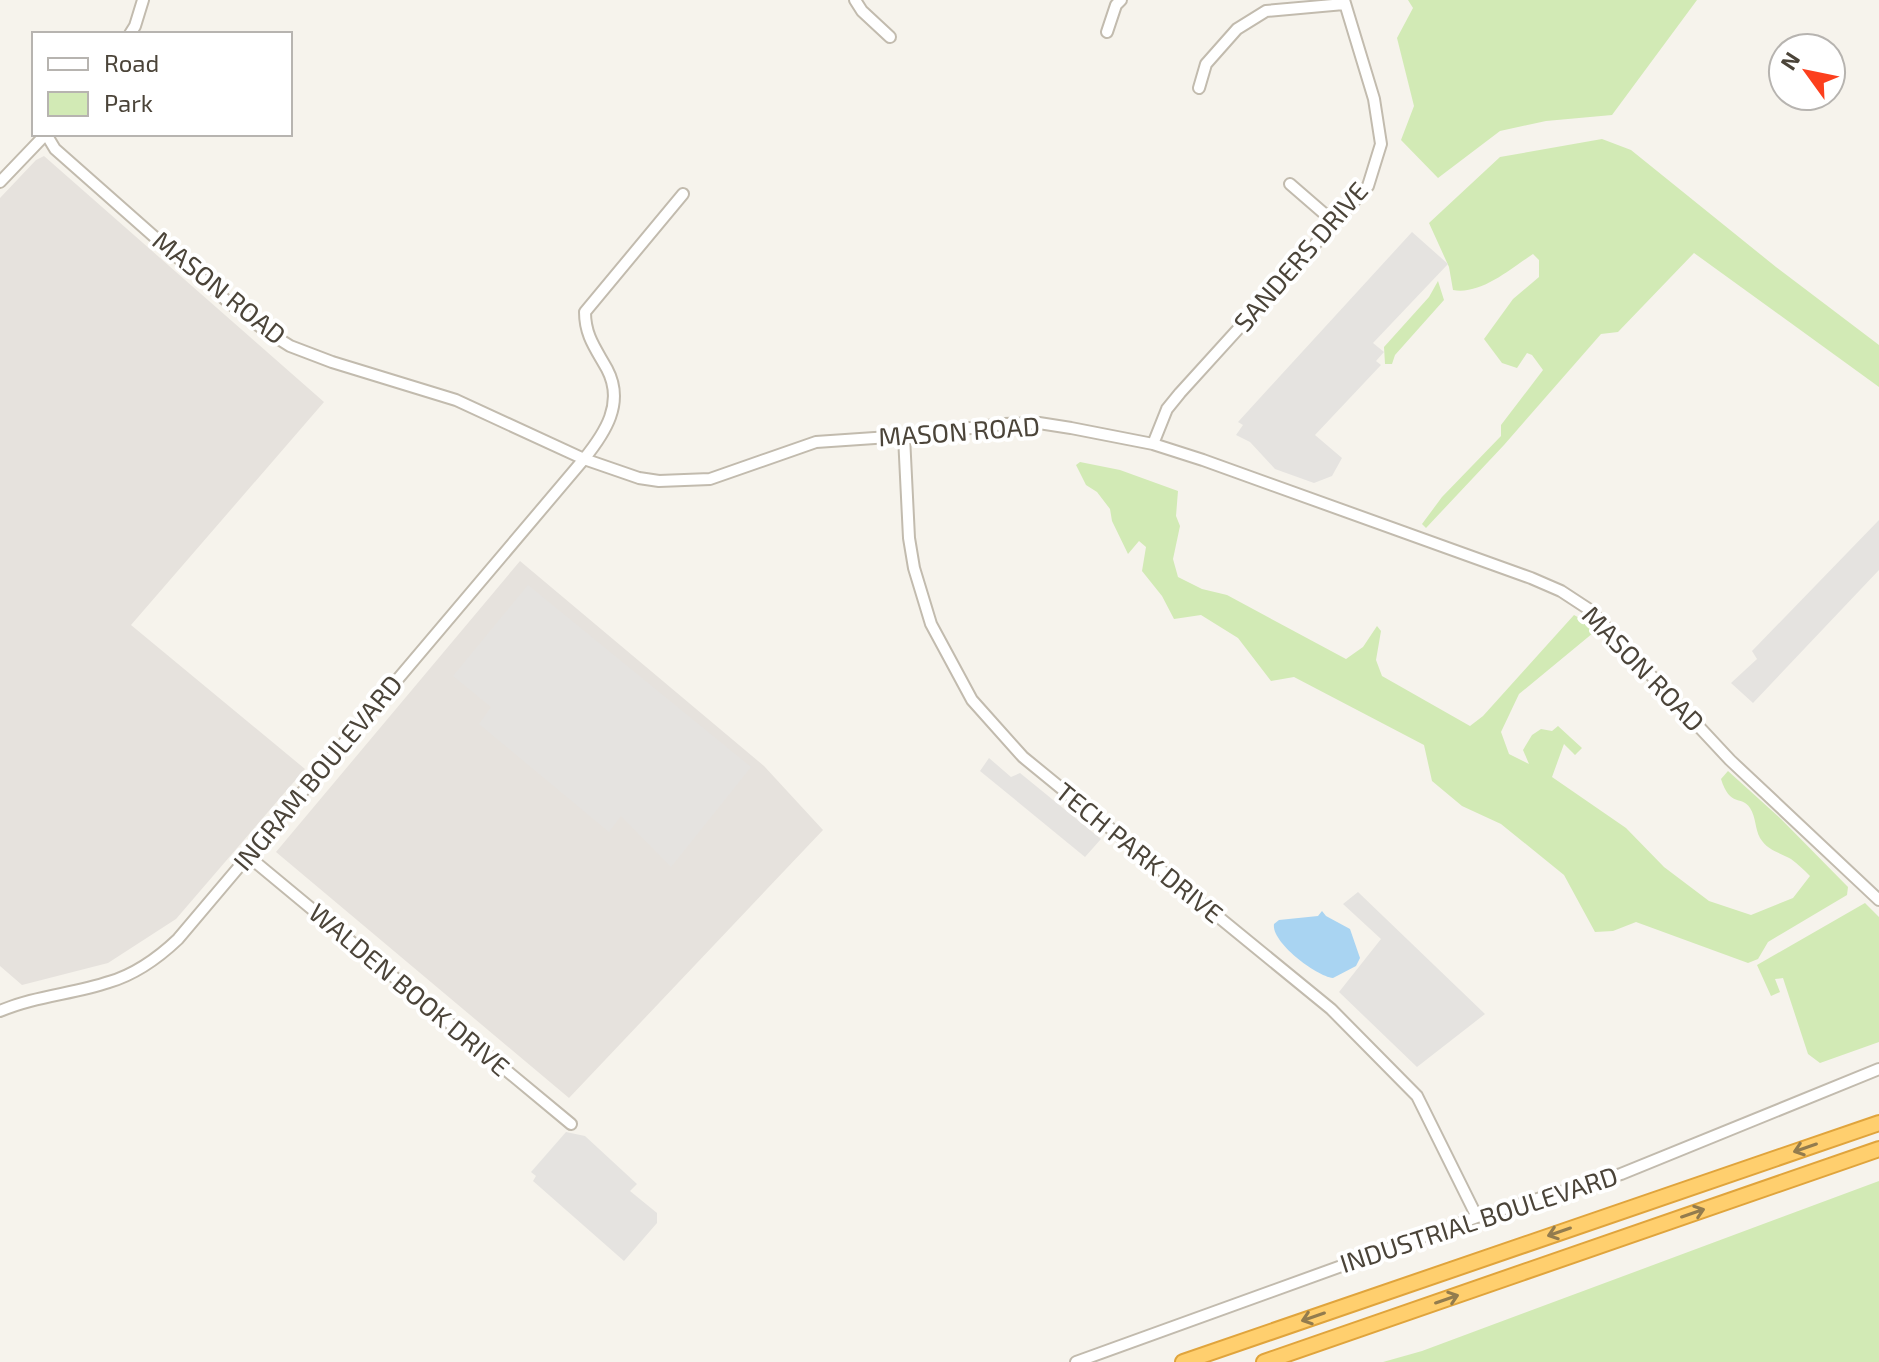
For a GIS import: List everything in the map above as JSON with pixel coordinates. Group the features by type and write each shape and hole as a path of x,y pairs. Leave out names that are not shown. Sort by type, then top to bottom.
{"highway":[{"path":"1183,1362 1879,1123"},
{"path":"1264,1362 1879,1149"}],"street":[{"path":"131,32 143,0"},
{"path":"855,0 862,11 890,37"},
{"path":"1107,32 1116,5 1121,0"},
{"path":"1199,88 1206,64 1237,29 1266,11 1344,2"},
{"name":"SANDERS DRIVE","path":"1153,444 1159,424 1180,393 1368,186 1381,144 1374,99 1344,2"},
{"path":"0,182 45,136"},
{"name":"MASON ROAD","path":"47,136 55,149 209,286 280,340 319,358 456,400 584,459 639,478 687,482 725,475 816,442 1039,423 1153,444 1203,460 1561,591 1590,610 1730,760 1879,900"},
{"path":"1290,184 1335,223"},
{"name":"INGRAM BOULEVARD","path":"0,1011 24,1000 111,982 143,967 178,939 584,459 607,425 614,409 615,394 609,372 587,335 585,312 683,194"},
{"name":"TECH PARK DRIVE","path":"904,436 909,538 921,593 944,652 981,712 1023,757 1331,1009 1417,1096 1477,1217"},
{"name":"WALDEN BOOK DRIVE","path":"248,856 571,1124"},
{"name":"INDUSTRIAL BOULEVARD","path":"1076,1362 1477,1217 1621,1174 1879,1069"}],"shaded area":[{"path":"44,156 324,402 131,625 305,769 176,919 108,963 22,985 0,966 0,198 36,160"},
{"path":"1412,232 1448,264 1373,343 1384,352 1376,361 1381,365 1315,435 1342,458 1332,476 1314,483 1275,469 1250,442 1236,435 1243,425 1238,422"},
{"path":"1879,520 1879,570 1753,703 1731,683 1757,659 1752,651"},
{"path":"520,561 764,766 823,830 569,1098 276,852"},
{"path":"528,585 751,767 671,867 621,816 609,832 479,724 491,707 453,676"},
{"path":"989,758 1011,777 1020,773 1101,839 1085,857 980,771"},
{"path":"1358,892 1485,1014 1417,1067 1339,992 1381,939 1343,904"},
{"path":"566,1132 585,1136 637,1184 630,1191 657,1213 657,1223 624,1261 533,1181 536,1176 531,1172"}],"green space":[{"path":"1408,0 1697,0 1612,115 1546,121 1500,131 1438,178 1401,140 1414,106 1397,38 1413,8"},
{"path":"1602,139 1631,150 1879,345 1879,387 1694,253 1618,332 1601,334 1426,528 1422,524 1442,497 1501,436 1501,425 1543,370 1527,353 1517,368 1502,363 1484,339 1513,299 1539,277 1539,260 1533,254 1485,285 1464,291 1453,290 1449,267 1429,223 1500,157"},
{"path":"1438,281 1444,300 1395,355 1392,364 1385,364 1384,347 1429,297"},
{"path":"1080,462 1120,470 1178,491 1176,516 1180,526 1173,559 1178,577 1202,589 1227,595 1346,659 1363,647 1377,626 1381,631 1376,660 1382,676 1470,726 1483,716 1574,615 1592,625 1593,633 1519,694 1501,732 1509,754 1529,764 1523,750 1532,735 1541,729 1552,731 1558,726 1582,748 1575,755 1564,744 1552,777 1626,828 1664,867 1709,901 1751,915 1793,898 1810,876 1791,859 1763,842 1750,808 1728,794 1725,788 1721,779 1728,771 1848,887 1847,895 1768,942 1758,959 1748,963 1636,922 1613,931 1595,932 1564,875 1501,824 1462,806 1432,781 1424,745 1294,677 1271,681 1238,638 1201,615 1174,619 1162,596 1142,571 1146,547 1139,541 1128,554 1112,521 1110,509 1097,492 1086,485 1076,465"},
{"path":"1865,903 1879,917 1879,1042 1820,1063 1808,1054 1783,978 1775,979 1780,992 1771,996 1757,965"},
{"path":"1879,1181 1879,1362 1383,1362 1422,1351"}],"water":[{"path":"1322,911 1350,929 1360,958 1356,966 1333,978 1296,957 1275,931 1274,924 1279,920 1318,916"}]}
